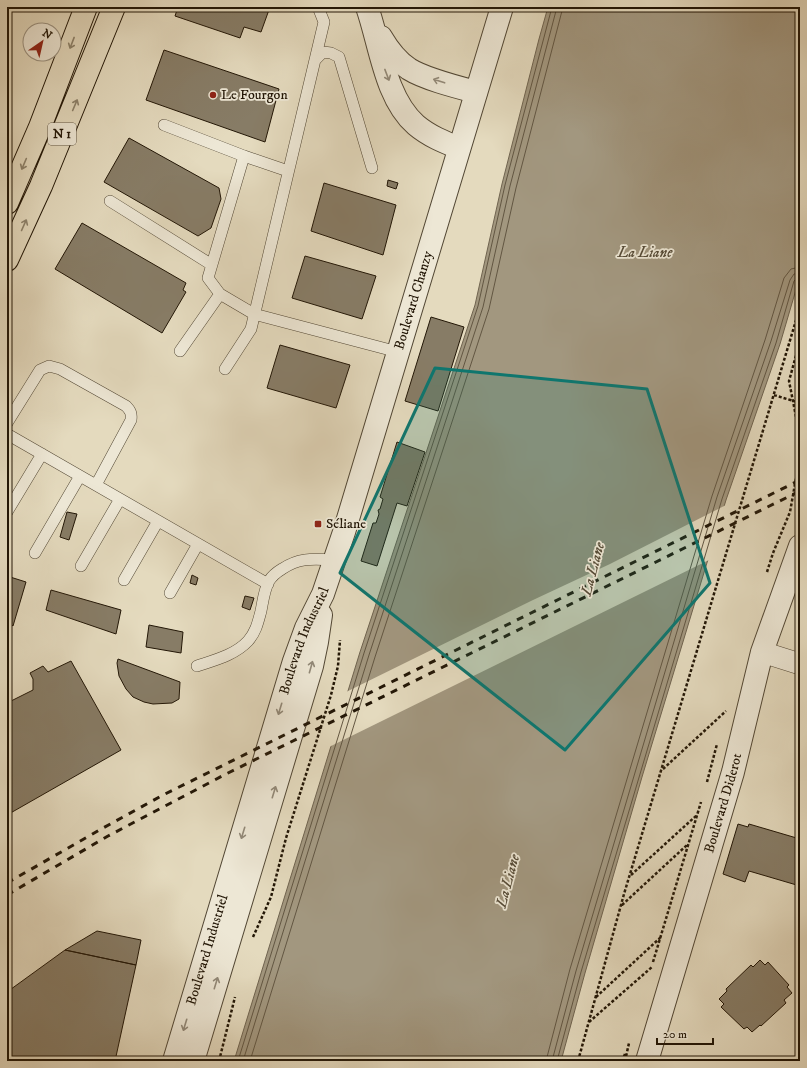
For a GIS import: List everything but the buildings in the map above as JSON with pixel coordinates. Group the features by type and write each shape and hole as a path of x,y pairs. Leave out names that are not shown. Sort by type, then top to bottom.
{"highway":[{"name":"N 1","path":"7,202 40,127 86,7"},
{"name":"N 1","path":"7,260 46,174 114,7"}],"street":[{"name":"Boulevard Chanzy","path":"323,594 344,532 502,7"},
{"path":"370,15 391,53 409,69 421,75 476,92"},
{"path":"370,15 381,57 393,90 402,109 424,131 460,148"},
{"name":"Boulevard Diderot","path":"648,1061 730,784 762,652 800,546"},
{"name":"Boulevard Industriel","path":"174,1061 294,661 304,633 323,594"},
{"name":"Boulevard Industriel","path":"193,1061 312,666 319,631 323,594"},
{"path":"762,652 800,664"}],"lane":[{"path":"225,369 251,329 324,22 318,7"},
{"path":"315,60 323,52 331,53 339,57 372,168"},
{"path":"164,125 244,156 288,171"},
{"path":"244,156 208,278 220,294 254,314 398,352"},
{"path":"110,202 212,264"},
{"path":"180,351 220,294"},
{"path":"7,423 37,374 40,370 49,366 60,369 126,406 132,414 131,420 96,485"},
{"path":"7,434 268,584"},
{"path":"7,512 42,454"},
{"path":"35,553 80,476"},
{"path":"81,566 120,499"},
{"path":"124,580 158,521"},
{"path":"170,593 198,544"},
{"path":"197,666 233,653 249,640 258,624 268,584 276,573 294,562 306,559 335,560"}],"path":[{"path":"578,1061 621,906 800,307"},
{"path":"800,341 789,381 800,436"},
{"path":"774,395 800,403"},
{"path":"766,574 790,512 800,456"},
{"path":"252,939 271,897 288,831 331,695 338,666 340,635"},
{"path":"724,718 728,704"},
{"path":"662,770 726,711"},
{"path":"705,788 718,739"},
{"path":"650,974 702,799"},
{"path":"630,876 697,814"},
{"path":"621,906 688,844"},
{"path":"595,998 660,937"},
{"path":"588,1022 652,967"},
{"path":"220,1061 237,992"},
{"path":"622,1061 631,1037"}],"highlighted area":[{"path":"435,368 647,389 710,583 565,750 340,573"}],"water":[{"name":"La Liane","path":"548,7 800,7 800,276 780,344 726,500 642,777 561,1061 234,1061 360,652 475,305 502,184"}],"pier":[{"path":"726,505 711,559 329,747 346,692 610,564"}],"railway":[{"path":"7,883 163,795 800,480"},
{"path":"7,895 108,836 226,774 800,491"}],"place":[{"name":"Le Fourgon","path":"213,95"},
{"name":"Séliane","path":"318,524"}]}
